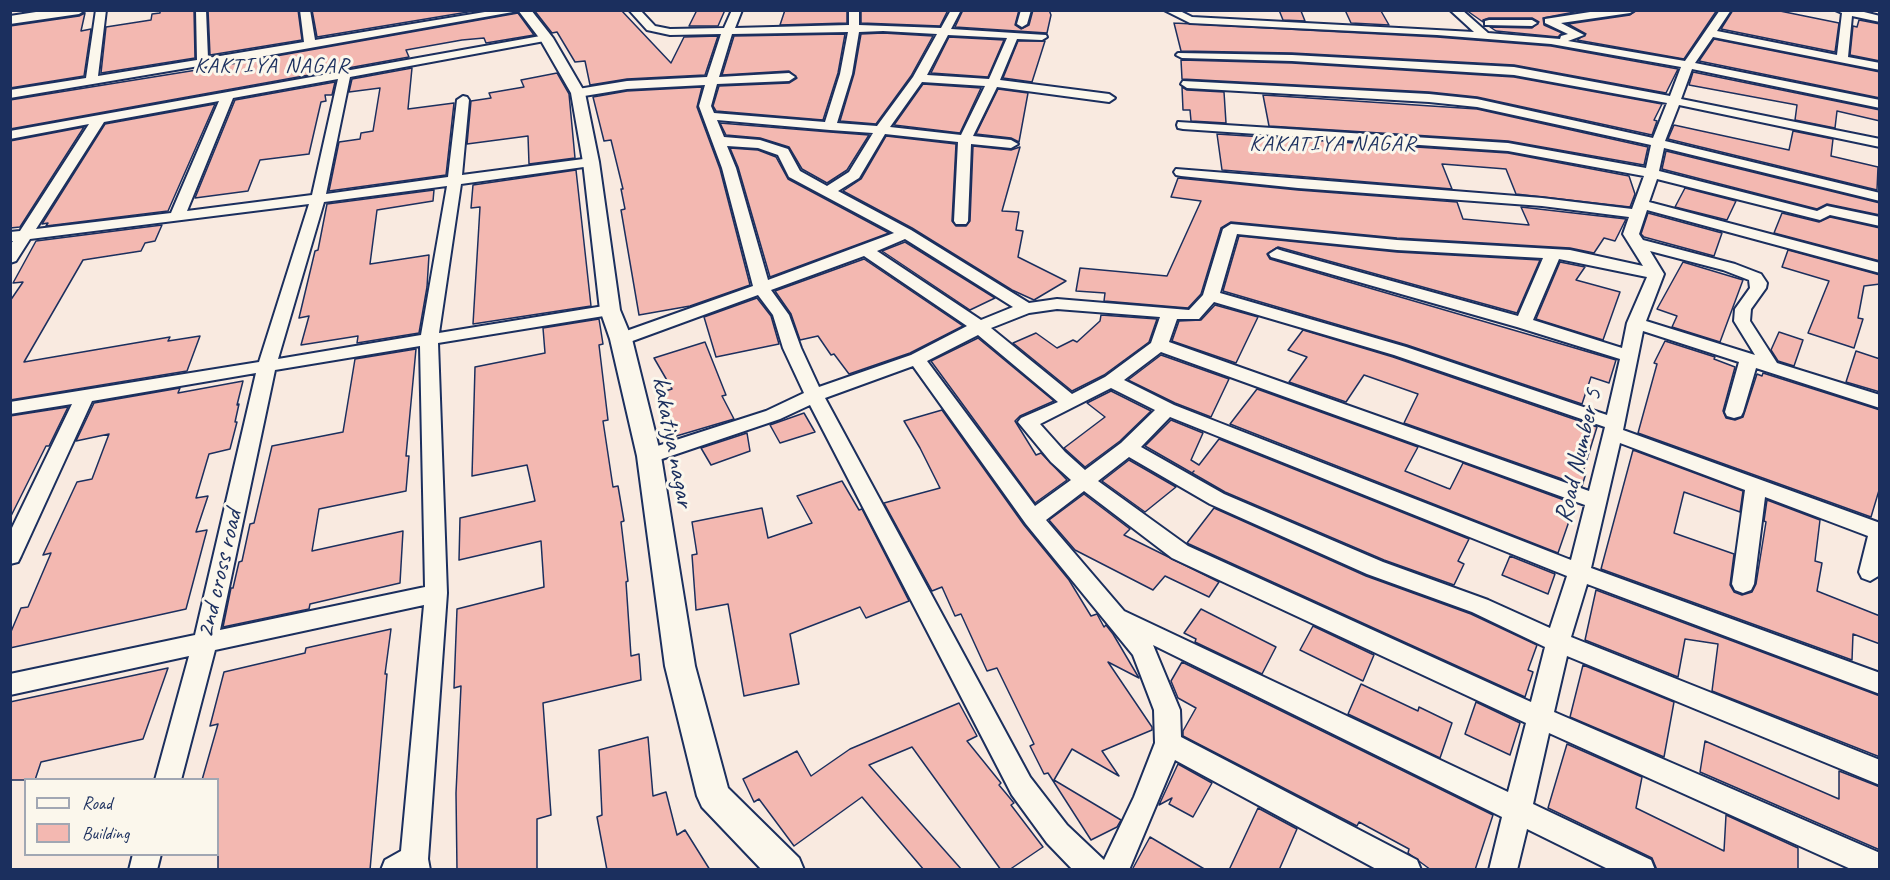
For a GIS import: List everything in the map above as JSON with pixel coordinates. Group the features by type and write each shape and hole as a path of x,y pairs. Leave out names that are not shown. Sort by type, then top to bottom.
{"street":[{"path":"10,20 78,10"},
{"path":"91,81 101,10"},
{"path":"201,10 203,63"},
{"path":"305,10 310,45"},
{"path":"10,94 310,45 417,23 519,10"},
{"name":"kakatiya nagar","path":"524,10 546,38 578,93 591,162 610,310 621,339 649,456 680,666 714,796 786,870"},
{"path":"634,10 651,28 657,31 726,32 854,28 1042,37"},
{"path":"737,10 726,32 714,81 705,106 729,168 762,288 781,315 792,348 814,395 1021,786 1057,834 1094,870"},
{"path":"830,126 846,74 854,28 854,10"},
{"path":"826,192 854,175 881,130 920,78 956,10"},
{"path":"1022,24 1026,10"},
{"path":"1169,10 1190,20 1484,35 1547,41 1688,65 1880,104"},
{"path":"1455,10 1484,35"},
{"path":"1512,10 1547,41"},
{"path":"1468,22 1527,24 1630,10"},
{"path":"1656,274 1631,234 1652,173 1658,143 1688,65 1726,10"},
{"path":"1842,59 1845,11 1880,19"},
{"path":"1547,41 1579,35 1549,21"},
{"path":"1709,33 1880,67"},
{"path":"961,221 965,140 1013,36"},
{"path":"10,135 546,38"},
{"path":"1182,55 1292,58 1514,71 1880,143"},
{"name":"2nd cross road","path":"169,778 205,643 267,366 318,199 345,75"},
{"path":"578,93 627,85 789,77"},
{"path":"920,78 992,83 1110,98"},
{"path":"1187,84 1405,96 1477,103 1658,143 1880,197"},
{"path":"177,216 228,95"},
{"path":"408,866 436,593 429,340 456,180 463,100"},
{"path":"709,116 881,130 1011,144"},
{"path":"10,258 18,236 100,118"},
{"path":"1183,126 1508,147 1652,173 1820,216 1827,210 1880,222"},
{"path":"719,141 760,144 783,152 794,174 906,233 1026,308"},
{"path":"18,236 591,162"},
{"path":"1181,172 1298,184 1639,209 1880,268"},
{"path":"649,456 773,415 814,395 917,359 979,327 1026,308 1057,304 1193,315 1211,296 1231,229 1397,245 1570,255 1656,274"},
{"path":"621,339 866,250 906,233"},
{"path":"1639,244 1729,267 1755,277 1759,283 1758,288 1743,309 1742,321 1770,366"},
{"path":"866,250 979,327 1071,403"},
{"path":"1523,323 1553,254"},
{"path":"1277,255 1523,323 1630,356"},
{"name":"Road Number 5","path":"1503,870 1539,717 1579,572 1614,429 1636,323 1656,274"},
{"path":"1211,296 1400,351 1614,429 1879,531 1870,572"},
{"path":"10,408 610,310"},
{"path":"1170,314 1159,345 1111,381 1071,403 1028,422 1058,457 1086,482 1180,552 1539,717 1880,867"},
{"path":"1636,323 1880,402"},
{"path":"1159,345 1596,501"},
{"path":"917,359 1033,519 1118,618 1148,660 1167,710 1168,743 1146,800 1114,870"},
{"path":"1734,412 1749,360"},
{"path":"1111,381 1167,409 1579,572 1880,684"},
{"path":"10,556 84,396"},
{"path":"1033,519 1086,482 1128,448 1167,409"},
{"path":"1128,448 1217,499 1375,568 1480,606 1558,642 1880,773"},
{"path":"1743,584 1756,485"},
{"path":"10,684 436,593"},
{"path":"1118,618 1641,870"},
{"path":"1168,743 1407,870"}],"building":[{"path":"160,10 194,10 195,58 101,73 106,27 151,20 152,14 160,13"},
{"path":"208,10 298,10 302,40 210,55"},
{"path":"312,10 480,10 317,37"},
{"path":"534,10 621,10 671,63 684,37 718,36 705,75 627,79 590,85 585,61 575,62 557,32 552,33"},
{"path":"697,10 725,10 718,26 689,26"},
{"path":"785,10 847,10 847,23 780,25"},
{"path":"948,10 940,26 861,23 861,11"},
{"path":"963,10 1019,10 1015,25 1021,29 1029,25 1033,10 1049,10 1051,15 1047,33 955,27"},
{"path":"1279,10 1301,11 1305,21 1283,20"},
{"path":"1345,10 1381,11 1389,25 1351,23"},
{"path":"1466,10 1585,10 1543,18 1544,25 1562,33 1558,37 1496,31 1490,27 1532,28 1539,22 1532,18 1489,18 1483,22"},
{"path":"1637,10 1717,10 1684,59 1577,40 1586,34 1568,24 1630,15"},
{"path":"1733,10 1775,10 1839,23 1835,52 1721,29"},
{"path":"85,13 81,31 91,29 84,76 10,88 10,26 79,16"},
{"path":"518,13 534,35 486,43 484,38 462,40 406,50 409,57 10,129 10,100 203,69"},
{"path":"1859,20 1880,24 1880,61 1850,55 1853,26 1857,27"},
{"path":"1174,23 1437,37 1551,46 1678,69 1666,93 1514,65 1292,53 1181,51"},
{"path":"845,34 838,73 823,120 716,111 713,106 719,86 789,83 797,78 789,71 722,75 734,36"},
{"path":"861,34 933,36 911,76 876,124 840,121 854,74"},
{"path":"949,37 1004,40 988,77 931,73"},
{"path":"1714,39 1880,72 1880,98 1699,61"},
{"path":"1018,41 1045,41 1032,82 1003,78"},
{"path":"1181,60 1292,63 1514,77 1662,104 1654,120 1657,121 1652,135 1477,97 1429,92 1182,79"},
{"path":"412,68 408,109 454,103 446,175 329,191 339,142 360,139 361,133 373,131 380,88 349,92 352,79"},
{"path":"1693,72 1880,110 1880,121 1837,111 1835,128 1795,120 1797,105 1689,85"},
{"path":"557,73 569,94 575,158 529,164 528,136 467,144 471,101 491,98 489,93 524,87 521,80"},
{"path":"335,82 332,95 325,95 326,101 321,102 309,154 260,160 248,191 195,198 235,100"},
{"path":"923,84 981,88 960,133 894,125"},
{"path":"702,87 697,107 720,169 750,285 690,306 639,315 621,210 625,209 621,189 623,189 611,140 604,141 593,97 627,91"},
{"path":"1182,87 1187,90 1224,92 1226,123 1191,121 1190,110 1183,110"},
{"path":"998,89 1028,93 1019,142 1011,138 976,134"},
{"path":"1263,95 1477,109 1648,147 1644,165 1508,141 1269,126"},
{"path":"215,104 168,211 46,226 48,223 42,224 105,124"},
{"path":"720,123 869,135 847,170 827,183 802,169 789,147 760,138 726,135"},
{"path":"1674,125 1789,150 1793,131 1833,139 1831,156 1878,167 1877,190 1668,139"},
{"path":"84,127 20,227 10,228 10,141"},
{"path":"1217,134 1508,153 1629,176 1635,194 1630,207 1516,194 1506,169 1442,164 1452,189 1222,170"},
{"path":"886,136 956,144 952,221 956,226 966,226 970,221 973,146 1011,150 1020,147 1002,211 1019,212 1016,230 1023,231 1018,257 1066,281 1034,300 1012,290 912,228 843,191 861,179"},
{"path":"730,148 758,150 776,157 788,179 889,233 770,277 738,167"},
{"path":"1666,151 1880,203 1880,215 1827,204 1817,209 1662,169"},
{"path":"576,170 591,306 473,324 480,207 471,208 473,185"},
{"path":"1178,178 1457,202 1463,219 1529,225 1521,207 1626,219 1615,241 1604,238 1594,253 1570,248 1397,238 1231,222 1221,228 1201,294 1188,308 1104,301 1105,293 1076,291 1080,268 1167,276 1201,201 1171,197"},
{"path":"1685,188 1736,201 1727,220 1675,207"},
{"path":"434,190 433,201 377,210 370,264 429,255 427,287 419,333 357,343 358,336 301,345 309,316 299,318 315,251 318,250 327,204"},
{"path":"1648,213 1722,233 1714,256 1644,237 1641,234"},
{"path":"1782,213 1819,222 1830,217 1880,228 1880,261 1774,233"},
{"path":"162,225 155,241 145,243 141,251 83,260 24,362 170,337 168,341 200,336 187,371 10,400 10,301 23,282 13,283 36,241"},
{"path":"1239,236 1397,252 1540,260 1517,313 1278,247 1267,254 1270,259 1616,360 1609,383 1591,377 1582,404 1407,345 1223,291"},
{"path":"905,242 995,298 970,310 882,251"},
{"path":"1788,250 1880,275 1880,284 1864,286 1858,318 1863,319 1854,348 1808,333 1829,281 1782,267"},
{"path":"864,259 963,326 910,353 849,374 834,354 831,355 818,336 800,340 791,314 775,291"},
{"path":"1560,262 1585,267 1576,280 1620,292 1603,340 1536,319"},
{"path":"1683,262 1743,280 1720,342 1672,327 1677,316 1657,309"},
{"path":"757,298 771,316 779,344 716,357 704,317"},
{"path":"1215,305 1258,317 1236,363 1172,341 1179,321 1201,320"},
{"path":"1101,315 1157,319 1149,342 1104,375 1072,391 1013,343 1036,333 1057,348 1073,340 1077,342 1100,321"},
{"path":"599,319 603,344 599,345 608,420 603,421 613,487 618,486 624,521 621,522 628,581 626,582 631,656 639,654 641,680 543,703 551,815 537,819 537,870 457,870 456,793 461,686 454,688 457,609 544,587 541,541 459,560 460,518 535,501 527,465 472,476 475,367 545,353 543,328"},
{"path":"1303,330 1393,357 1597,427 1583,472 1586,473 1582,486 1404,423 1418,394 1364,375 1346,402 1289,382 1307,357 1288,350"},
{"path":"1779,332 1803,340 1794,366 1778,361 1771,350"},
{"path":"978,338 1054,401 1020,416 1015,421 1036,455 1041,453 1067,480 1035,503 931,361"},
{"path":"1665,341 1715,357 1714,359 1735,367 1723,411 1726,418 1735,420 1743,417 1757,374 1762,376 1763,373 1880,410 1880,487 1871,517 1638,433 1657,364 1654,363"},
{"path":"705,342 726,395 722,396 734,419 673,437 664,415 668,414 662,392 672,389 654,358"},
{"path":"416,349 406,456 409,456 406,491 319,509 312,551 403,531 400,583 310,604 309,609 223,627 231,588 233,588 239,562 242,561 250,524 254,523 272,446 343,432 355,359"},
{"path":"1856,351 1880,359 1880,392 1846,382"},
{"path":"1161,355 1229,379 1211,417 1175,403 1128,380"},
{"path":"243,381 237,405 239,404 235,422 237,422 230,449 209,454 196,498 208,496 196,532 207,530 186,609 10,648 10,634 21,608 28,607 51,553 43,555 77,482 92,479 109,434 76,441 94,403 180,388 178,393"},
{"path":"1257,389 1418,447 1405,471 1447,488 1450,489 1463,463 1575,504 1558,553 1230,424"},
{"path":"1111,391 1151,411 1120,441 1085,467 1064,448 1105,417 1087,403"},
{"path":"68,407 49,446 46,446 10,518 10,416"},
{"path":"942,410 1024,525 1069,580 1091,616 1097,614 1104,627 1106,625 1113,634 1139,678 1108,662 1152,727 1152,730 1102,751 1119,776 1072,749 1054,780 1121,820 1117,827 1091,840 1048,773 1044,774 1030,746 1034,744 997,668 987,671 961,614 955,616 942,587 932,591 884,503 940,488 904,421"},
{"path":"804,413 815,432 780,443 770,425"},
{"path":"1171,420 1203,433 1191,460 1199,465 1219,439 1469,539 1458,561 1464,564 1454,585 1384,560 1225,492 1145,446"},
{"path":"747,433 750,451 711,465 701,448"},
{"path":"1633,450 1743,491 1740,512 1684,492 1674,533 1734,554 1730,585 1734,592 1742,595 1752,592 1756,584 1766,522 1764,521 1767,500 1820,520 1815,561 1822,563 1817,591 1880,616 1880,644 1853,634 1852,660 1601,569"},
{"path":"1129,460 1176,487 1145,512 1102,481"},
{"path":"842,481 859,510 862,509 909,601 866,618 860,607 790,634 799,684 744,696 728,604 696,610 692,555 697,554 692,522 762,508 768,538 812,523 797,496"},
{"path":"1084,494 1130,529 1124,535 1219,582 1209,597 1165,576 1153,590 1075,550 1049,520"},
{"path":"1214,508 1366,576 1471,614 1537,645 1528,670 1533,672 1525,697 1187,543"},
{"path":"1510,556 1555,574 1548,594 1502,575"},
{"path":"1596,590 1880,696 1880,757 1712,691 1718,644 1685,639 1678,677 1585,640"},
{"path":"1201,609 1276,647 1262,674 1195,642 1196,639 1184,633"},
{"path":"1313,626 1374,655 1363,681 1300,650"},
{"path":"391,629 385,674 387,674 370,870 218,870 219,778 203,778 218,724 210,726 224,672 305,653 306,648"},
{"path":"1182,662 1493,815 1475,870 1431,870 1408,853 1409,849 1359,822 1357,826 1183,736 1183,731 1196,708 1178,698 1171,681"},
{"path":"1583,665 1674,702 1664,757 1570,717"},
{"path":"168,668 143,739 41,762 36,778 10,780 10,702"},
{"path":"1361,684 1418,711 1419,707 1452,723 1440,758 1348,714"},
{"path":"1476,702 1520,723 1510,755 1465,734"},
{"path":"959,703 977,736 967,741 1001,783 999,785 1014,803 1011,805 1043,847 1009,870 1001,870 912,747 869,765 962,870 924,870 862,797 794,846 759,799 754,802 743,779 797,751 811,776 850,749"},
{"path":"648,737 653,796 666,792 677,835 685,830 710,870 607,870 597,817 602,815 599,750"},
{"path":"1705,741 1839,799 1839,771 1880,787 1880,850 1700,772"},
{"path":"1567,744 1642,777 1636,808 1724,851 1726,815 1798,848 1798,870 1657,870 1652,858 1548,808"},
{"path":"1178,764 1212,783 1193,817 1169,804 1172,798 1159,805"},
{"path":"1258,808 1297,829 1279,870 1229,870"},
{"path":"1150,837 1206,870 1132,870"}],"district":[{"name":"KAKTIYA NAGAR","path":"272,66"},
{"name":"KAKATIYA NAGAR","path":"1333,144"}]}
